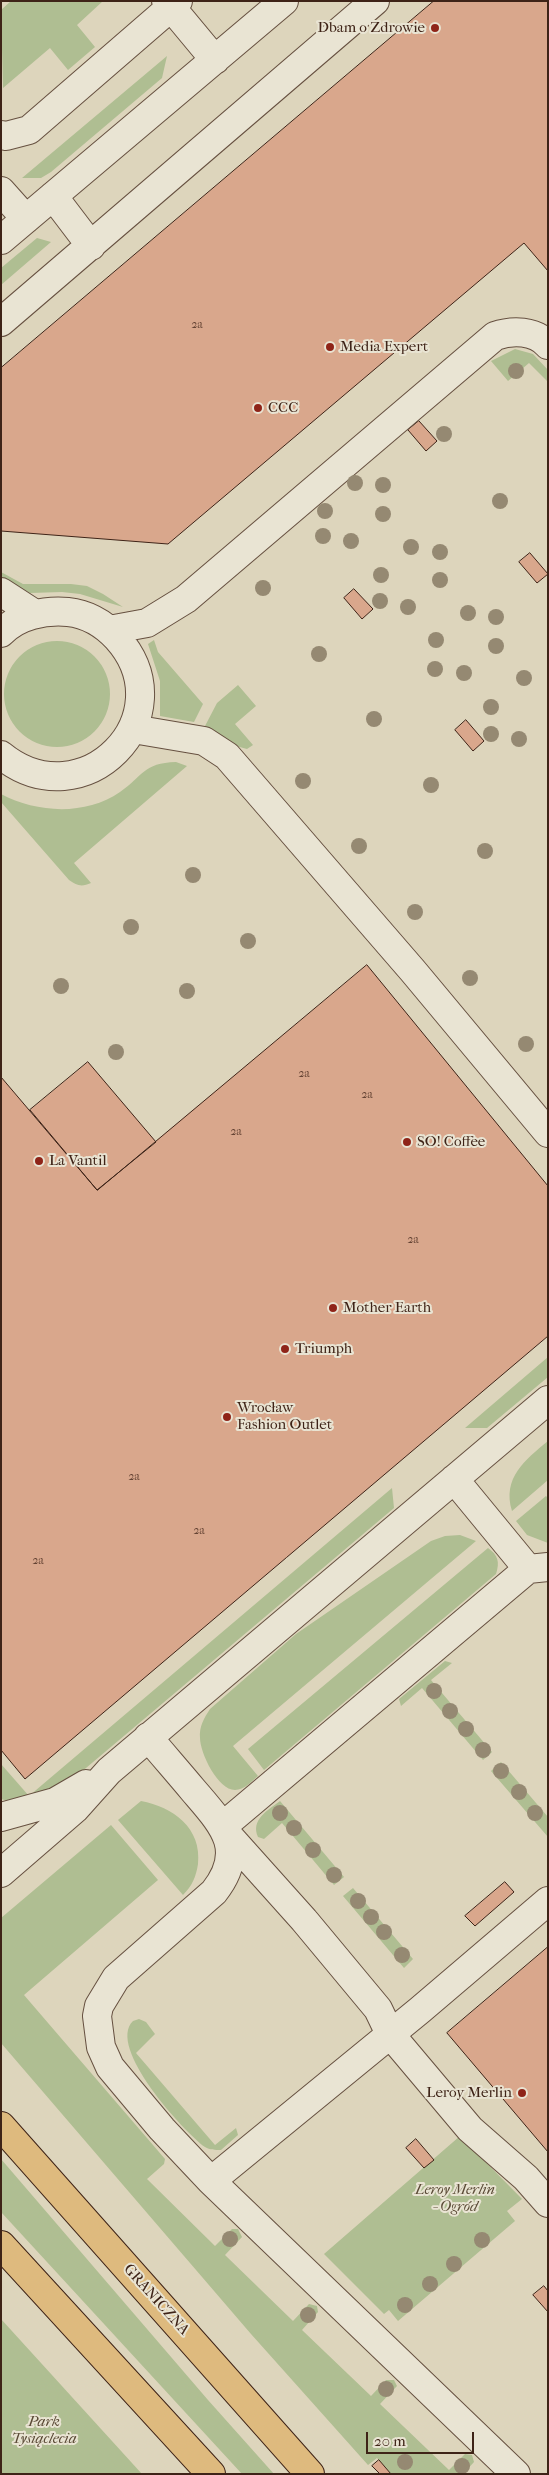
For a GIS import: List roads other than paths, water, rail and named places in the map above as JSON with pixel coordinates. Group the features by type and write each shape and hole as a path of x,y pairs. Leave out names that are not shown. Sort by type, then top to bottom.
{"main road":[{"name":"GRANICZNA","path":"1,2126 310,2474"},
{"path":"1,2245 211,2474"}],"lane":[{"path":"1,240 284,1"},
{"path":"1,322 375,1"},
{"path":"1,135 6,136 29,130 172,3 215,60"},
{"path":"1,191 26,219"},
{"path":"53,196 91,246"},
{"path":"109,630 147,623 186,599 495,336 506,332 531,334 543,339 548,345"},
{"path":"1,592 35,614"},
{"path":"1,633 18,620 35,614 54,611 73,613 92,619 109,630 127,650 138,675 140,703 133,729 120,749 102,764 81,774 58,778 34,774 13,765 1,755"},
{"path":"133,729 204,741 226,756 406,964 548,1133"},
{"path":"1,1873 75,1808 109,1771 148,1737 548,1400"},
{"path":"225,1830 538,1568 454,1480"},
{"path":"148,1737 378,2009 390,2034 470,2129 526,2178 548,2203"},
{"path":"1,1817 55,1802 109,1771"},
{"path":"225,1830 230,1862 224,1879 197,1908 116,1978 99,2006 97,2016 100,2047 110,2067 162,2129 211,2180 516,2474"},
{"path":"211,2180 390,2034 548,1901"}],"place":[{"name":"Dbam o Zdrowie","path":"435,28"},
{"name":"Media Expert","path":"330,347"},
{"name":"CCC","path":"258,408"},
{"name":"SO! Coffee","path":"407,1142"},
{"name":"La Vantil","path":"39,1161"},
{"name":"Mother Earth","path":"333,1308"},
{"name":"Triumph","path":"285,1349"},
{"name":"Wrocław Fashion Outlet","path":"227,1417"},
{"name":"Leroy Merlin","path":"522,2093"}],"park label":[{"name":"Leroy Merlin - Ogród","path":"455,2198"},
{"name":"Park Tysiąclecia","path":"44,2430"}]}
